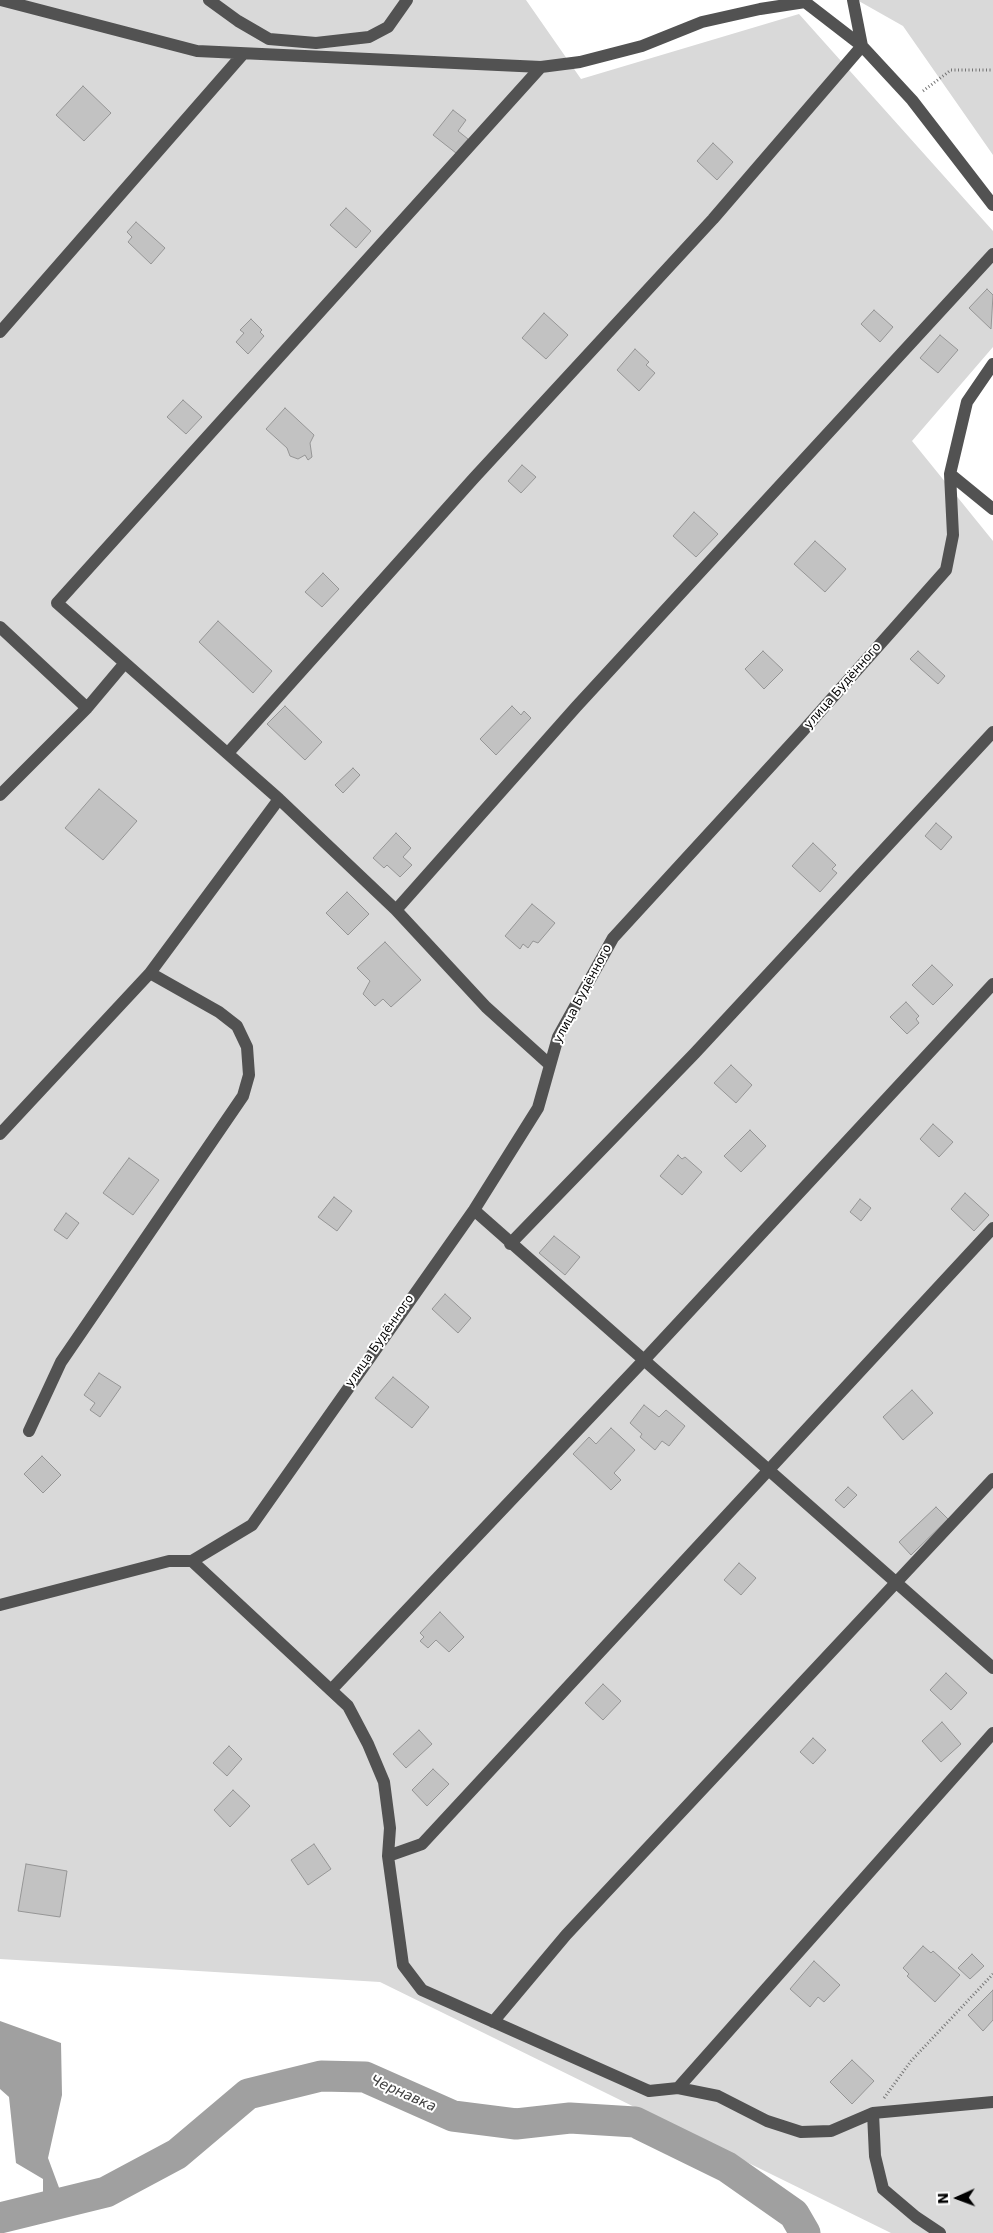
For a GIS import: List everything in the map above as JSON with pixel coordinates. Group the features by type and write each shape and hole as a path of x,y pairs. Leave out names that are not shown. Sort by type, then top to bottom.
{"street":[{"path":"1,0 197,51 541,67 580,62 642,46 702,22 760,8 805,2 862,46 912,100 993,205"},
{"path":"209,0 238,21 269,39 316,42 368,37 388,27 407,0"},
{"path":"853,0 862,46"},
{"path":"228,753 474,478 713,219 862,46"},
{"path":"0,332 243,54"},
{"path":"541,67 57,603 278,799 396,910 486,1007 549,1064"},
{"path":"396,910 576,707 993,254"},
{"name":"улица Будённого","path":"0,1605 169,1561 192,1561 252,1525 474,1210 538,1108 558,1037 613,938 802,732 946,570 952,535 950,474 967,402 993,364"},
{"path":"950,474 993,509"},
{"path":"0,627 87,708"},
{"path":"0,795 87,708 124,664"},
{"path":"510,1244 695,1053 993,732"},
{"path":"0,1134 150,972 278,799"},
{"path":"30,1431 62,1362 243,1096 249,1075 247,1047 237,1026 219,1012 150,972"},
{"path":"332,1689 645,1359 993,984"},
{"path":"474,1210 510,1244 645,1359 895,1583 993,1668"},
{"path":"388,1856 422,1844 993,1228"},
{"path":"493,2022 566,1935 993,1478"},
{"path":"192,1561 332,1689 348,1706 368,1744 384,1782 390,1828 388,1856 403,1965 422,1990 649,2091 678,2088 718,2096 767,2121 801,2132 831,2131 873,2113 993,2102"},
{"path":"678,2088 993,1733"},
{"path":"873,2113 875,2156 883,2189 916,2217 940,2233"}],"path":[{"path":"912,100 952,70 993,70"},
{"path":"873,2113 911,2061 993,1974"}],"shaded area":[{"path":"0,0 526,0 581,79 799,14 993,231 993,347 912,441 993,541 993,2233 891,2233 380,1982 0,1959"},
{"path":"857,0 993,0 993,155 903,26"},
{"path":"0,2021 61,2043 62,2095 48,2158 61,2193 43,2195 43,2179 16,2163 9,2097 0,2089"}],"building":[{"path":"83,86 111,113 84,141 56,115"},
{"path":"453,110 466,120 458,131 468,139 456,153 433,135"},
{"path":"713,143 733,162 717,180 697,161"},
{"path":"346,208 371,231 356,248 330,225"},
{"path":"136,222 165,248 151,264 128,242 132,237 127,232"},
{"path":"987,289 993,295 991,329 969,308"},
{"path":"874,310 893,327 880,342 861,324"},
{"path":"544,313 568,335 546,359 522,338"},
{"path":"251,319 262,330 260,332 264,336 248,354 236,342 244,333 240,330"},
{"path":"940,335 958,350 938,373 920,358"},
{"path":"635,349 649,362 646,365 655,373 639,391 617,370"},
{"path":"183,400 202,417 186,434 167,417"},
{"path":"285,408 314,435 310,443 312,457 308,460 305,455 298,459 290,456 287,448 266,429"},
{"path":"522,465 536,477 521,493 508,481"},
{"path":"694,512 718,534 696,557 673,536"},
{"path":"815,541 846,569 825,592 794,564"},
{"path":"323,573 339,589 322,607 305,592"},
{"path":"218,621 272,671 253,693 199,642"},
{"path":"763,651 783,670 764,689 745,669"},
{"path":"918,651 945,676 938,684 910,659"},
{"path":"285,706 322,742 305,760 267,724"},
{"path":"512,706 521,715 524,711 531,718 496,755 480,739"},
{"path":"353,768 360,775 343,793 335,785"},
{"path":"99,789 137,821 103,860 65,828"},
{"path":"936,823 952,837 941,850 925,836"},
{"path":"396,833 411,848 403,857 412,865 400,877 387,865 384,868 373,858"},
{"path":"813,843 836,865 832,869 837,873 820,892 792,866"},
{"path":"347,892 369,914 348,935 326,913"},
{"path":"532,904 555,923 538,943 533,941 528,948 523,944 520,949 505,936"},
{"path":"385,942 421,980 391,1007 383,999 375,1006 363,994 370,981 357,968"},
{"path":"932,965 953,985 933,1005 912,985"},
{"path":"906,1002 919,1016 916,1019 919,1023 907,1034 890,1017"},
{"path":"731,1065 752,1085 736,1103 714,1083"},
{"path":"933,1124 953,1142 939,1157 920,1139"},
{"path":"750,1130 766,1146 741,1172 724,1156"},
{"path":"678,1155 682,1159 685,1157 702,1172 682,1195 660,1176"},
{"path":"129,1158 159,1180 133,1215 103,1193"},
{"path":"965,1193 989,1215 974,1231 951,1209"},
{"path":"334,1197 352,1211 337,1231 318,1217"},
{"path":"860,1199 871,1208 861,1221 850,1212"},
{"path":"66,1213 79,1223 67,1239 54,1230"},
{"path":"554,1236 580,1257 565,1275 539,1253"},
{"path":"445,1294 471,1318 458,1333 432,1309"},
{"path":"99,1373 121,1387 100,1417 90,1410 95,1403 84,1395"},
{"path":"393,1377 429,1407 412,1428 375,1398"},
{"path":"912,1390 933,1413 903,1440 883,1417"},
{"path":"644,1405 659,1417 666,1410 685,1426 669,1446 662,1441 655,1450 640,1437 642,1434 630,1423"},
{"path":"611,1428 635,1450 614,1473 621,1480 611,1490 573,1454 589,1437 596,1444"},
{"path":"42,1456 61,1475 43,1493 24,1474"},
{"path":"848,1487 857,1495 844,1508 835,1500"},
{"path":"936,1507 948,1519 911,1555 899,1542"},
{"path":"739,1563 756,1578 741,1595 724,1580"},
{"path":"440,1612 464,1637 449,1652 436,1640 428,1648 420,1641 424,1637 420,1633"},
{"path":"946,1673 967,1693 951,1710 930,1690"},
{"path":"603,1684 621,1701 603,1720 585,1703"},
{"path":"942,1722 961,1744 941,1762 922,1741"},
{"path":"419,1730 432,1744 406,1768 393,1754"},
{"path":"813,1738 826,1750 813,1764 800,1752"},
{"path":"229,1746 242,1759 227,1776 213,1763"},
{"path":"433,1769 449,1784 427,1806 412,1790"},
{"path":"233,1790 250,1806 230,1827 214,1810"},
{"path":"314,1844 331,1869 308,1885 291,1860"},
{"path":"26,1864 67,1871 60,1917 18,1911"},
{"path":"923,1946 931,1953 933,1951 960,1975 935,2002 907,1976 909,1974 903,1968"},
{"path":"972,1954 984,1966 970,1979 958,1968"},
{"path":"814,1961 840,1985 824,2002 818,1997 810,2007 790,1989"},
{"path":"993,1990 993,2020 983,2031 968,2015"},
{"path":"852,2060 874,2081 852,2104 830,2082"}],"waterway":[{"name":"Чернавка","path":"0,2218 106,2192 177,2154 248,2094 321,2076 365,2077 453,2116 516,2124 570,2118 635,2122 727,2167 794,2214 805,2233"}]}
